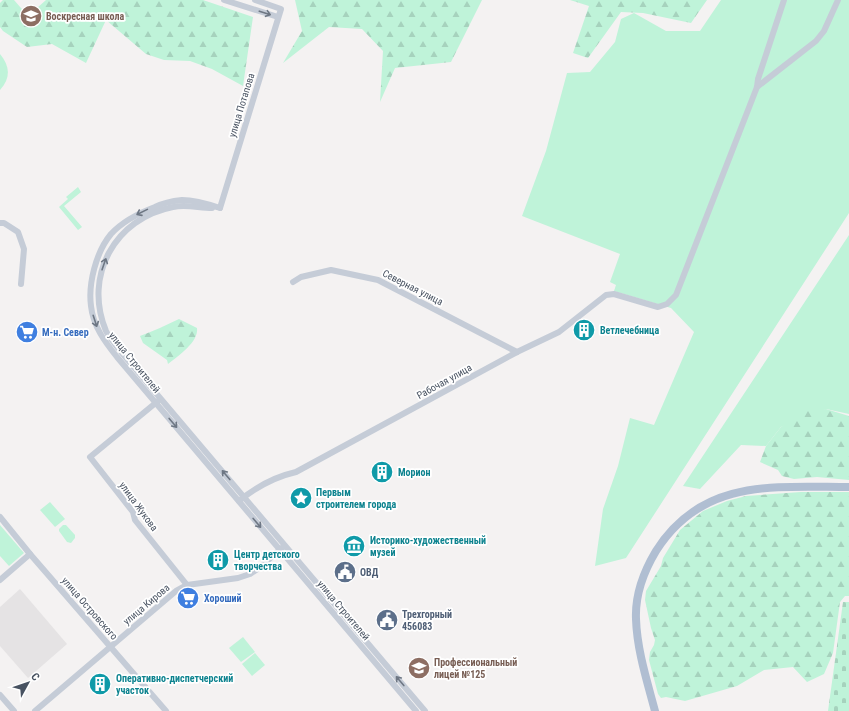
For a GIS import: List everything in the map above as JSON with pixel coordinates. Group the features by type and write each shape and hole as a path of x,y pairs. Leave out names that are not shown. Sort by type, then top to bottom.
{"main road":[{"path":"655,711 637,633 636,608 639,590 650,562 663,540 674,527 700,507 720,497 737,492 758,488 849,487"}],"street":[{"path":"224,0 278,17"},
{"name":"улица Потапова","path":"220,208 281,9 255,0"},
{"path":"757,87 758,79 784,0"},
{"path":"757,87 816,41 824,31 838,0"},
{"name":"Рабочая улица","path":"239,501 253,490 274,478 296,472 354,442 517,352 560,332 606,295 614,294 658,307 667,304 676,295 757,87"},
{"name":"улица Строителей","path":"220,208 184,206 172,207 132,221 111,235 100,254 92,278 90,292 91,308 99,332 103,339 156,403 416,711"},
{"name":"улица Строителей","path":"132,221 114,243 103,266 98,290 100,312 106,331 425,711"},
{"path":"0,223 4,223 18,232 24,249 21,284"},
{"name":"Северная улица","path":"293,282 301,277 330,270 378,280 517,352"},
{"path":"156,403 161,398"},
{"name":"улица Жукова","path":"156,403 90,457 133,512 135,520 187,585"},
{"name":"улица Островского","path":"0,517 30,554 166,711"},
{"name":"улица Кирова","path":"35,711 176,591 187,585 238,578 250,574 285,545"},
{"path":"0,580 30,554"},
{"path":"0,695 14,711"}],"shaded area":[{"path":"20,589 67,644 28,678 0,646 0,607"}],"green space":[{"path":"3,0 14,0 28,16 46,0 203,0 253,17 243,86 212,69 190,61 164,60 146,54 106,20 86,63 52,44 27,47 3,31 0,27 0,3"},
{"path":"295,0 482,0 451,62 395,68 380,102 383,51 362,29 329,27 283,63 302,31"},
{"path":"570,0 707,0 691,23 643,13 621,12 588,58 573,53 589,6"},
{"path":"721,0 849,0 849,213 626,558 595,566 603,509 618,466 630,418 654,425 694,332 671,308 614,291 616,285 610,282 620,254 522,216 546,151 567,73 590,72 615,42 621,19 634,13 666,31 700,31"},
{"path":"0,54 6,63 8,72 4,86 0,90"},
{"path":"78,187 81,192 64,206 82,227 78,230 59,207 68,199 66,197"},
{"path":"849,235 849,414 826,409 781,427 766,446 741,445 700,489 683,486"},
{"path":"179,319 197,328 197,333 187,348 168,364 167,360 143,343 140,336"},
{"path":"826,409 849,416 849,480 817,477 794,479 782,476 778,470 760,462 766,446 781,427 805,411"},
{"path":"801,492 849,492 849,596 845,596 840,602 833,653 824,674 807,682 793,667 764,670 737,686 685,701 666,697 661,698 658,694 649,660 650,652 655,640 645,600 646,591 661,566 663,558 680,530 703,511 727,501 746,496"},
{"path":"50,502 65,519 55,527 40,510"},
{"path":"0,525 24,553 9,566 0,556"},
{"path":"63,525 66,525 75,535 75,538 71,543 67,542 59,531"},
{"path":"843,602 849,602 849,711 828,711"},
{"path":"243,637 255,652 241,662 229,648"},
{"path":"255,653 265,665 252,676 242,664"}],"place":[{"name":"Воскресная школа","path":"31,16"},
{"name":"Ветлечебница","path":"584,330"},
{"name":"М-н. Север","path":"27,332"},
{"name":"Морион","path":"382,472"},
{"name":"Первым строителем города","path":"301,498"},
{"name":"Историко-художественный музей","path":"354,546"},
{"name":"Центр детского творчества","path":"218,560"},
{"name":"ОВД","path":"345,572"},
{"name":"Хороший","path":"188,598"},
{"name":"Трехгорный 456083","path":"387,620"},
{"name":"Профессиональный лицей №125","path":"419,668"},
{"name":"Оперативно-диспетчерский участок","path":"100,684"}]}
